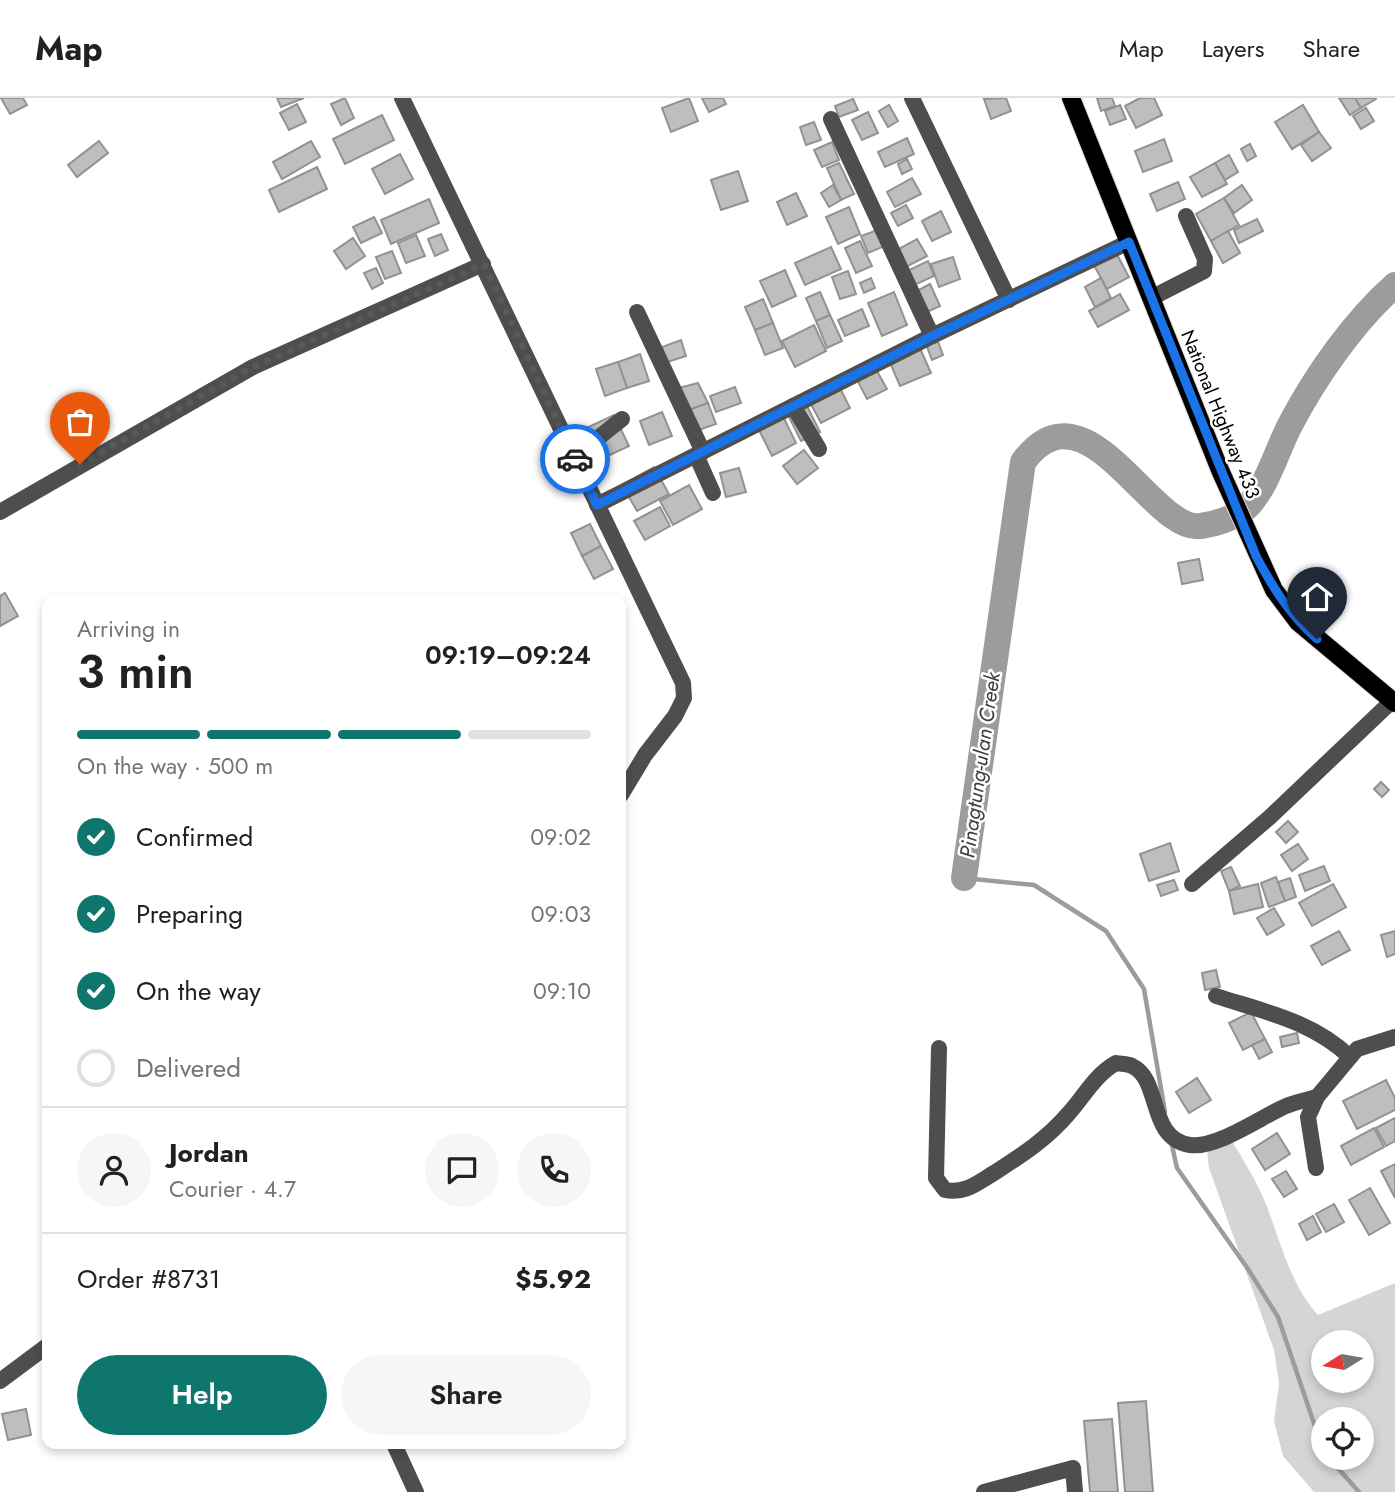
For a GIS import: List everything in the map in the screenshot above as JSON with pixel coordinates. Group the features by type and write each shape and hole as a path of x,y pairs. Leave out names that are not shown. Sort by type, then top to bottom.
{"main road":[{"name":"National Highway 433","path":"1071,98 1153,297 1220,470 1256,556 1274,590 1298,622 1393,702"}],"street":[{"path":"402,98 683,683 684,698 675,716 626,787"},
{"path":"912,98 1009,300"},
{"path":"831,119 932,336"},
{"path":"1153,297 1204,271 1205,258 1186,216"},
{"path":"597,505 932,336 1129,242"},
{"path":"0,512 253,367 484,264"},
{"path":"636,312 700,453 713,494"},
{"path":"793,407 820,449"},
{"path":"573,457 622,419"},
{"path":"1192,884 1270,817 1393,702"},
{"path":"1216,996 1307,1026 1328,1037 1350,1057"},
{"path":"1316,1168 1308,1117 1317,1097 1357,1049 1395,1037"},
{"path":"939,1048 936,1178 945,1190 956,1192 969,1189 1037,1146 1070,1112 1102,1071 1116,1063 1133,1066 1143,1075 1164,1129 1181,1143 1196,1146 1225,1137 1288,1105 1317,1097"},
{"path":"0,1381 42,1350"},
{"path":"396,1449 416,1492"},
{"path":"984,1492 1073,1468 1075,1492"}],"shaded area":[{"path":"1231,1139 1263,1197 1292,1274 1318,1315 1395,1283 1395,1492 1314,1492 1283,1456 1274,1421 1279,1384 1274,1350 1209,1168 1207,1149"}],"building":[{"path":"1,98 23,98 27,105 10,114"},
{"path":"277,98 304,98 281,107"},
{"path":"345,98 354,118 341,125 331,104"},
{"path":"689,98 698,121 671,132 662,108"},
{"path":"702,98 723,98 726,104 709,112"},
{"path":"1006,98 1011,111 991,119 984,99"},
{"path":"1097,98 1112,98 1115,106 1101,111"},
{"path":"1140,98 1154,98 1162,115 1136,128 1125,106"},
{"path":"1339,98 1355,98 1361,108 1350,115"},
{"path":"1355,98 1376,98 1376,99 1361,108"},
{"path":"853,99 858,110 839,117 835,106"},
{"path":"297,104 306,122 289,130 280,113"},
{"path":"889,105 898,121 888,127 879,111"},
{"path":"1120,105 1126,119 1110,125 1105,111"},
{"path":"1303,105 1319,132 1292,149 1275,122"},
{"path":"1366,108 1374,121 1361,129 1353,116"},
{"path":"868,112 878,133 862,140 852,120"},
{"path":"382,115 394,140 345,164 333,139"},
{"path":"814,122 821,140 806,145 800,127"},
{"path":"1319,132 1331,148 1312,161 1301,145"},
{"path":"907,138 914,154 885,167 878,152"},
{"path":"1164,139 1172,161 1143,172 1135,151"},
{"path":"99,141 108,153 77,177 68,165"},
{"path":"311,141 320,157 282,179 273,162"},
{"path":"832,142 839,160 822,167 814,150"},
{"path":"1250,144 1256,156 1247,161 1241,149"},
{"path":"400,154 413,179 385,194 372,169"},
{"path":"1229,155 1238,172 1225,180 1215,163"},
{"path":"907,159 912,169 902,174 898,164"},
{"path":"839,163 854,194 841,200 827,168"},
{"path":"1215,163 1227,184 1202,197 1190,177"},
{"path":"317,167 327,189 279,212 269,190"},
{"path":"738,171 748,201 721,210 711,180"},
{"path":"912,178 921,194 895,207 887,192"},
{"path":"1178,182 1185,199 1157,211 1150,194"},
{"path":"833,185 841,200 829,207 821,193"},
{"path":"1242,185 1252,200 1234,213 1224,198"},
{"path":"796,193 807,216 787,225 777,202"},
{"path":"1224,198 1239,225 1211,241 1196,214"},
{"path":"429,199 439,223 391,244 381,220"},
{"path":"906,205 913,218 898,226 891,213"},
{"path":"849,207 860,234 838,244 826,217"},
{"path":"941,211 951,232 932,241 922,221"},
{"path":"374,217 382,233 361,243 353,227"},
{"path":"1257,219 1263,231 1239,243 1234,230"},
{"path":"880,229 887,245 868,253 861,236"},
{"path":"1228,231 1240,253 1223,263 1211,241"},
{"path":"441,234 448,250 435,256 428,239"},
{"path":"416,235 425,256 406,263 398,243"},
{"path":"353,238 365,256 346,269 334,251"},
{"path":"917,239 927,256 906,267 897,250"},
{"path":"860,241 872,266 856,273 845,248"},
{"path":"1112,245 1129,277 1107,289 1090,258"},
{"path":"831,247 841,269 805,285 795,263"},
{"path":"392,251 401,273 385,279 376,257"},
{"path":"953,257 960,279 939,287 931,264"},
{"path":"928,261 934,276 910,287 903,273"},
{"path":"376,268 383,283 372,289 364,273"},
{"path":"785,270 796,296 772,307 760,281"},
{"path":"848,271 856,294 840,299 832,277"},
{"path":"871,278 875,288 864,293 860,283"},
{"path":"1101,278 1111,298 1095,307 1085,287"},
{"path":"930,284 940,306 925,313 915,292"},
{"path":"820,292 830,315 816,321 806,298"},
{"path":"894,292 907,325 882,336 868,303"},
{"path":"1120,294 1129,310 1098,327 1089,311"},
{"path":"763,299 773,323 755,330 745,307"},
{"path":"862,309 869,326 845,336 838,320"},
{"path":"830,315 842,341 827,348 816,321"},
{"path":"773,323 783,348 765,355 755,330"},
{"path":"814,325 826,351 795,367 782,341"},
{"path":"937,339 943,355 932,360 926,344"},
{"path":"681,340 686,356 667,362 662,347"},
{"path":"919,346 931,373 900,386 888,358"},
{"path":"640,354 649,381 627,388 618,362"},
{"path":"618,362 627,388 605,396 596,369"},
{"path":"872,362 887,389 867,399 853,372"},
{"path":"835,378 850,408 821,423 805,393"},
{"path":"698,383 708,403 689,410 679,388"},
{"path":"735,387 741,403 716,412 710,396"},
{"path":"708,403 716,424 696,431 689,410"},
{"path":"807,406 820,432 801,441 788,415"},
{"path":"779,408 796,443 772,456 754,420"},
{"path":"662,412 672,436 649,445 640,421"},
{"path":"614,415 629,446 595,462 580,431"},
{"path":"804,450 818,468 797,484 783,466"},
{"path":"654,467 669,494 637,511 622,485"},
{"path":"739,468 746,492 726,497 720,473"},
{"path":"689,485 702,509 673,525 660,501"},
{"path":"660,507 670,526 645,540 634,521"},
{"path":"590,524 601,546 582,556 571,533"},
{"path":"601,546 613,569 594,579 582,556"},
{"path":"1199,559 1203,580 1182,584 1178,563"},
{"path":"5,593 18,616 0,626 0,596"},
{"path":"1381,782 1389,790 1382,797 1374,789"},
{"path":"1288,821 1298,832 1286,843 1276,832"},
{"path":"1170,843 1179,871 1149,881 1140,854"},
{"path":"1298,844 1308,859 1292,871 1281,855"},
{"path":"1324,866 1330,881 1305,891 1299,875"},
{"path":"1231,867 1240,886 1229,891 1221,871"},
{"path":"1276,877 1285,901 1269,907 1261,883"},
{"path":"1290,878 1296,897 1285,901 1278,882"},
{"path":"1174,880 1178,890 1161,896 1157,885"},
{"path":"1258,884 1263,907 1234,914 1229,891"},
{"path":"1333,884 1346,907 1312,926 1299,903"},
{"path":"1274,908 1284,925 1267,935 1257,918"},
{"path":"1339,931 1350,950 1322,965 1311,946"},
{"path":"1395,931 1395,954 1387,957 1381,935"},
{"path":"1216,970 1220,987 1205,990 1202,973"},
{"path":"1251,1012 1265,1039 1243,1050 1229,1023"},
{"path":"1297,1033 1299,1043 1282,1047 1280,1037"},
{"path":"1265,1039 1272,1052 1259,1059 1252,1045"},
{"path":"1197,1078 1211,1100 1189,1113 1176,1092"},
{"path":"1386,1080 1395,1098 1395,1110 1357,1129 1343,1101"},
{"path":"1395,1118 1395,1141 1386,1146 1376,1128"},
{"path":"1374,1128 1384,1147 1351,1165 1341,1146"},
{"path":"1277,1133 1290,1154 1265,1170 1252,1149"},
{"path":"1395,1164 1395,1198 1381,1171"},
{"path":"1286,1171 1297,1189 1284,1197 1272,1179"},
{"path":"1370,1188 1390,1223 1369,1235 1349,1200"},
{"path":"1334,1204 1344,1222 1326,1232 1316,1214"},
{"path":"1313,1216 1321,1232 1307,1240 1299,1224"},
{"path":"1146,1401 1153,1492 1125,1492 1118,1403"},
{"path":"26,1409 31,1435 8,1440 2,1414"},
{"path":"1112,1419 1118,1492 1090,1492 1084,1421"}],"waterway":[{"name":"Pinagtung-ulan Creek","path":"964,878 1023,462 1047,440 1070,437 1094,447 1161,507 1182,522 1201,526 1233,516 1256,497 1290,425 1323,369 1350,332 1395,285"},
{"name":"Pinagtung-ulan Creek","path":"964,878 1034,885 1106,931 1144,989 1165,1112"},
{"name":"Pinagtung-ulan Creek","path":"1171,1141 1177,1168 1278,1317 1311,1415"},
{"name":"Pinagtung-ulan Creek","path":"1340,1470 1359,1492"}],"way so far":[{"path":"80,464 253,367 484,264 575,459"}],"route":[{"path":"575,459 597,505 932,336 1129,242 1256,556 1274,590 1298,622 1317,639"}]}
